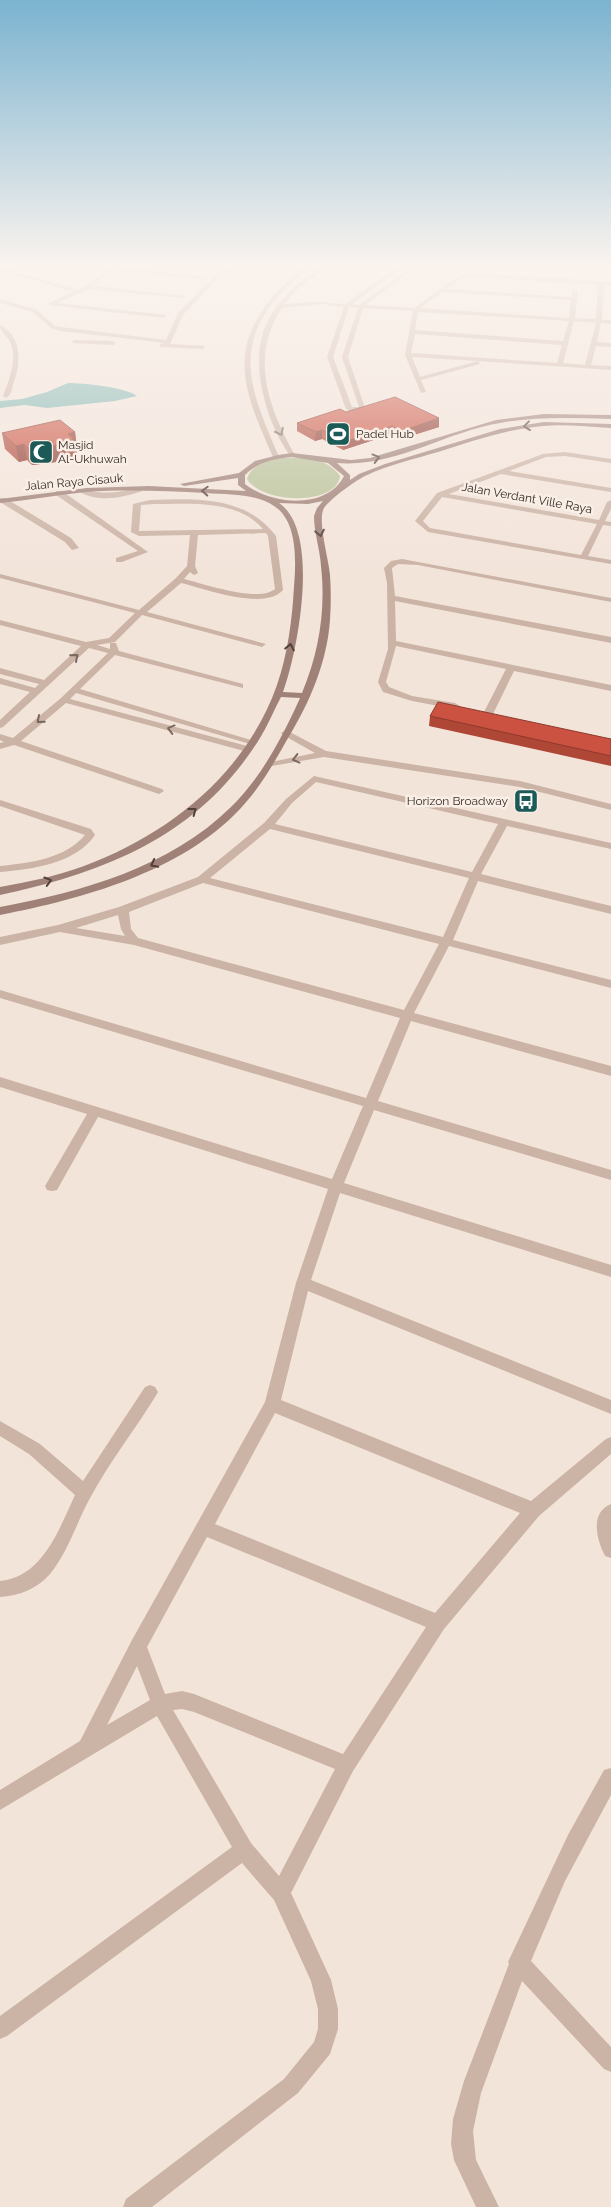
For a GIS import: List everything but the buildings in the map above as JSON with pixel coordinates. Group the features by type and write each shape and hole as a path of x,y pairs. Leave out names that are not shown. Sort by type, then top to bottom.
{"main road":[{"path":"254,494 242,485 241,475 247,467 276,457 292,455 351,462 371,460 498,421 544,416 611,417"},
{"path":"0,891 29,886 117,857 161,847 226,818 241,801 269,765 305,696 320,654 326,622 328,587 317,516 322,505 337,492 361,475 500,431 544,424 611,426"},
{"path":"328,460 341,468 348,476 345,486"},
{"name":"Jalan Raya Cisauk","path":"140,489 241,475"},
{"name":"Jalan Raya Cisauk","path":"149,488 254,494 266,498"},
{"name":"Jalan Raya Cisauk","path":"1,500 82,491"},
{"path":"266,498 281,501 304,501 326,497 337,492"},
{"path":"0,911 68,897 108,884 161,847 228,777 251,746 278,694 296,616 299,579 291,522 280,507 266,498"},
{"path":"278,694 305,696"}],"street":[{"path":"6,396 14,368"},
{"path":"248,368 249,381 258,413 276,457"},
{"path":"263,368 276,427 292,455"},
{"path":"334,368 347,408 358,410 362,408 349,368"},
{"path":"413,368 423,392"},
{"path":"418,379 459,368"},
{"path":"611,461 554,454 440,495 419,522 428,530 611,562"},
{"path":"500,472 611,490"},
{"path":"82,491 94,495 113,496 140,489"},
{"path":"58,493 144,552 118,560"},
{"name":"Jalan Verdant Ville Raya","path":"440,495 611,524"},
{"path":"1,500 68,540 75,548"},
{"path":"179,580 255,598 273,595 279,590 272,536 269,531 259,519 226,505 205,501 142,503 136,506 135,532 269,531"},
{"path":"584,557 611,502"},
{"path":"194,533 191,566 198,585"},
{"path":"462,708 387,691 383,687 382,682 392,643 388,568 390,564 406,561 611,600"},
{"path":"0,725 35,691 89,644 112,640 179,580 191,566"},
{"path":"0,576 262,644"},
{"path":"391,598 611,640"},
{"path":"0,622 89,644 240,686"},
{"path":"112,640 115,651"},
{"path":"392,643 611,688"},
{"path":"0,746 16,741 64,700 115,651"},
{"path":"489,714 511,668"},
{"path":"0,672 44,683"},
{"path":"0,681 35,691"},
{"path":"74,690 216,732 251,746"},
{"path":"64,700 209,739 251,746"},
{"path":"209,739 216,732"},
{"path":"286,733 324,754 520,784 611,807"},
{"path":"0,736 159,791"},
{"path":"269,765 324,754"},
{"path":"0,941 59,929 123,910 202,879 268,825 309,782 316,779 611,846"},
{"path":"0,803 86,831 90,835 78,848 61,857 0,869"},
{"path":"86,1747 138,1646 272,1404 303,1283 336,1186 407,1015 446,942 476,876 505,821"},
{"path":"268,825 611,910"},
{"path":"202,879 611,984"},
{"path":"123,910 126,929 134,941"},
{"path":"59,929 134,941 611,1071"},
{"path":"0,994 611,1175"},
{"path":"0,1082 611,1271"},
{"path":"52,1186 95,1112"},
{"path":"303,1283 611,1407"},
{"path":"0,1589 13,1588 26,1583 44,1568 61,1542 84,1493 150,1392"},
{"path":"272,1404 533,1510"},
{"path":"0,1428 12,1433 52,1462 84,1493"},
{"path":"281,1893 346,1765 438,1623 533,1510 611,1444"},
{"path":"611,1512 606,1519 604,1534 611,1550"},
{"path":"203,1527 438,1623"},
{"path":"134,2207 291,2086 316,2059 323,2047 328,2029 328,2008 321,1980 281,1893 244,1850 160,1704 138,1646"},
{"path":"0,1802 86,1747 160,1704 169,1701 182,1700 194,1703 346,1765"},
{"path":"488,2207 470,2173 462,2144 466,2106 518,1962 575,1840 608,1787"},
{"path":"0,2029 244,1850"},
{"path":"518,1962 611,2062"}],"green space":[{"path":"282,458 306,458 321,462 335,470 340,476 335,486 326,493 313,497 297,498 267,493 255,487 247,479 256,467"}],"water":[{"path":"68,383 114,388 137,396 115,401 47,408 25,405 0,408 0,401 22,399 47,392"}],"place":[{"name":"Padel Hub","path":"338,434"},
{"name":"Masjid Al-Ukhuwah","path":"41,452"},
{"name":"Horizon Broadway","path":"526,801"}]}
